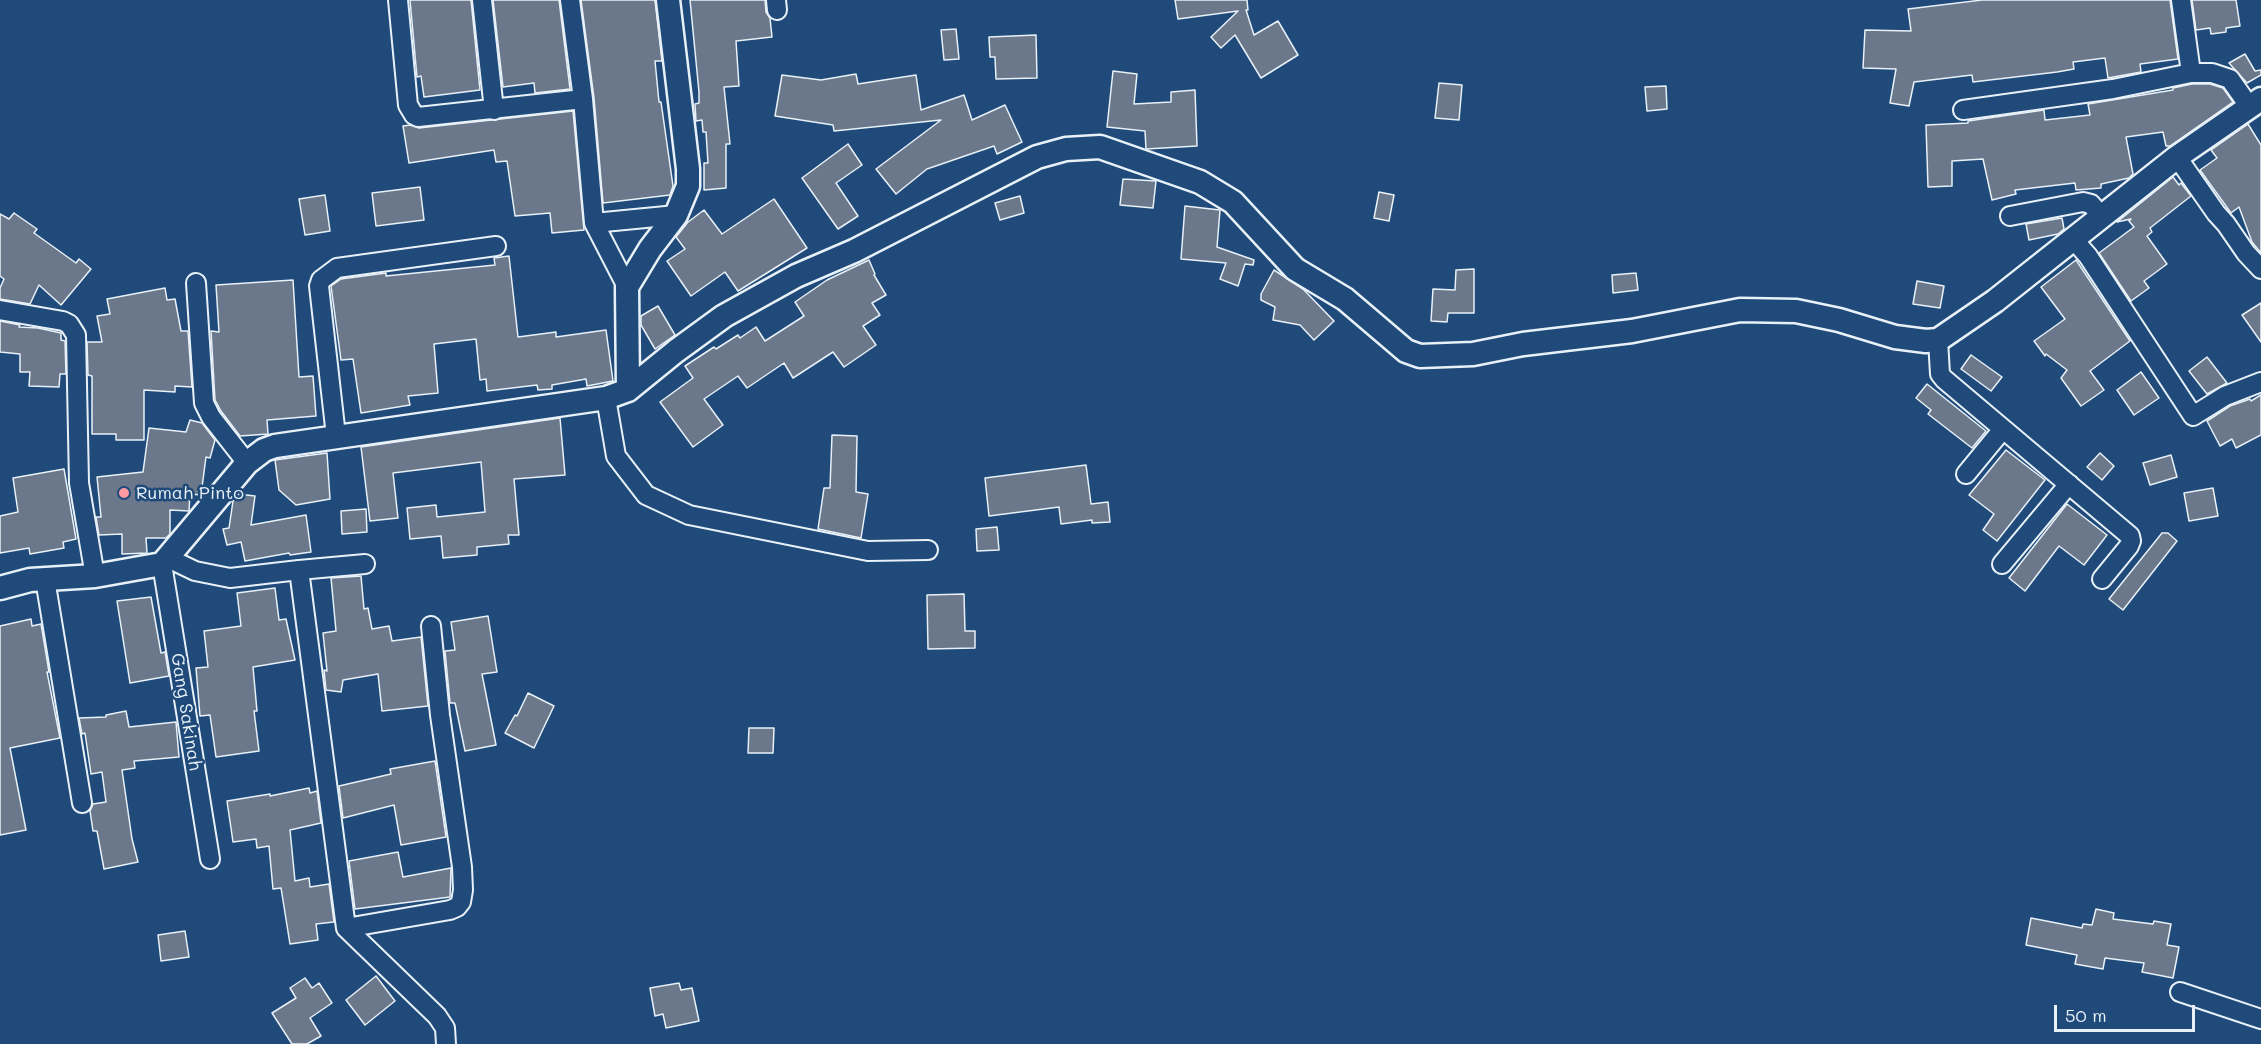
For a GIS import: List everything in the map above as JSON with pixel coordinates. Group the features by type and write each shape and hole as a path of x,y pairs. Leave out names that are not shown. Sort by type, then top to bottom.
{"street":[{"path":"398,0 408,105 414,115 423,118 583,99"},
{"path":"482,0 494,110"},
{"path":"570,0 583,99 594,223 627,287 628,390"},
{"path":"627,287 650,249 676,214 688,186 688,169 668,0"},
{"path":"2181,0 2191,73"},
{"path":"165,561 248,463 264,450 275,446 336,436 479,418 606,398 628,390 724,316 796,276 854,251 1037,157 1066,149 1100,147 1200,182 1233,202 1294,269 1345,299 1406,351 1420,356 1473,354 1523,344 1558,342 1632,331 1740,310 1797,311 1839,320 1916,342 1938,340 1995,301 2176,157 2255,102 2230,79 2212,73 2191,73 2114,89 1963,110"},
{"path":"2176,157 2216,213 2261,269"},
{"path":"2010,216 2083,202 2091,204 2102,217"},
{"path":"594,223 676,214"},
{"path":"2074,240 2088,256 2193,416 2225,396 2261,382"},
{"path":"336,436 319,286 321,280 337,268 496,246"},
{"path":"196,283 204,403 211,417 248,463"},
{"path":"0,310 63,321 69,324 76,335 78,476 95,576"},
{"path":"1938,340 1940,374 2130,536 2129,546 2102,579"},
{"path":"606,398 616,456 645,495 689,515 868,552 928,550"},
{"path":"1966,474 2003,429"},
{"path":"2002,564 2069,484"},
{"path":"0,588 30,580 95,576 165,561 195,571 230,578 365,564"},
{"name":"Gang Sakinah","path":"165,561 210,859"},
{"path":"299,570 346,928 437,1016 445,1028 446,1044"},
{"path":"45,579 82,803"},
{"path":"346,928 450,910 461,902 462,867 440,715 431,626"},
{"path":"2180,992 2261,1018"}],"building":[{"path":"410,0 471,0 480,90 424,97 421,76 417,77"},
{"path":"493,0 559,0 570,89 535,93 534,83 503,87"},
{"path":"581,0 655,0 662,61 655,61 659,102 661,102 673,186 670,195 603,203 594,98"},
{"path":"690,0 765,0 766,12 770,18 772,37 736,41 739,86 724,87 730,144 726,144 726,188 704,190 704,163 708,163 706,132 703,132 702,120 696,121 695,104 699,103 699,92"},
{"path":"1175,0 1247,0 1248,10 1246,10 1254,35 1278,21 1298,55 1261,78 1235,35 1221,48 1211,37 1238,11 1178,19"},
{"path":"1982,0 2170,0 2178,59 2140,64 2141,72 2108,78 2105,58 2073,62 2074,69 2057,72 1973,82 1972,75 1914,82 1909,106 1890,103 1896,69 1863,68 1865,30 1911,31 1908,9"},
{"path":"2192,0 2236,0 2240,26 2226,28 2226,32 2211,34 2210,28 2196,30"},
{"path":"956,29 959,59 944,60 941,30"},
{"path":"1036,35 1037,78 996,79 995,57 990,57 989,37"},
{"path":"2245,54 2255,71 2261,70 2261,75 2247,83 2229,63"},
{"path":"1113,71 1137,74 1134,104 1171,102 1171,92 1195,90 1197,146 1146,149 1145,131 1107,127"},
{"path":"856,74 858,84 916,75 921,110 964,95 972,120 1005,105 1022,142 997,154 994,146 927,169 896,194 876,169 941,120 834,131 833,125 775,116 782,75 821,80"},
{"path":"1439,83 1462,85 1459,120 1435,118"},
{"path":"2192,84 2210,84 2223,88 2233,102 2170,146 2166,146 2163,132 2126,137 2133,174 2129,178 2101,184 2101,188 2076,190 2075,183 2015,190 2016,194 1992,200 1983,159 1952,161 1952,186 1928,187 1926,125 1968,123 1968,121 2044,110 2045,120 2090,115 2088,104 2173,90 2173,88"},
{"path":"1666,86 1667,109 1647,111 1645,87"},
{"path":"573,111 584,230 552,233 550,213 515,216 507,161 496,162 494,150 409,163 403,126 410,125 419,128"},
{"path":"2248,124 2261,145 2261,253 2252,242 2239,207 2231,213 2200,170 2217,158 2211,150"},
{"path":"848,144 862,165 836,183 858,216 838,229 802,178"},
{"path":"2173,177 2191,196 2150,228 2152,232 2147,236 2167,264 2144,281 2149,288 2131,301 2099,253 2134,227 2129,221 2131,219 2117,222"},
{"path":"1123,179 1156,181 1153,208 1120,205"},
{"path":"420,187 424,220 376,226 372,193"},
{"path":"1379,192 1394,195 1389,221 1374,218"},
{"path":"325,195 330,231 305,235 299,199"},
{"path":"1020,196 1024,213 1000,220 995,203"},
{"path":"774,199 807,248 738,291 725,272 691,296 667,261 685,249 676,237 688,222 704,210 722,234"},
{"path":"1185,206 1220,210 1217,247 1254,260 1253,265 1245,264 1238,286 1220,279 1226,263 1181,259"},
{"path":"14,213 37,229 34,233 76,263 79,259 91,269 61,305 39,285 30,304 0,299 0,288 4,279 0,276 0,214 9,219"},
{"path":"2062,218 2064,229 2058,234 2029,240 2026,224"},
{"path":"509,256 518,337 556,332 556,337 606,330 613,381 587,386 586,379 552,385 552,389 538,390 537,385 487,391 486,379 480,380 476,339 434,344 438,393 408,396 410,405 361,413 353,359 341,360 331,286 341,279 386,273 386,276 495,265 494,258"},
{"path":"869,260 874,275 886,295 872,303 880,315 863,326 876,345 844,367 833,352 793,378 784,363 747,388 738,376 704,399 723,425 693,447 660,402 693,378 685,366 714,347 716,349 738,335 740,338 756,327 765,341 804,316 795,302 827,280"},
{"path":"2076,260 2130,341 2090,371 2104,390 2081,406 2061,378 2067,370 2046,354 2045,356 2034,341 2065,319 2041,287"},
{"path":"1474,269 1474,313 1448,313 1447,322 1431,321 1433,289 1455,290 1456,270"},
{"path":"1274,270 1303,289 1334,321 1314,340 1300,325 1273,320 1275,307 1261,300 1261,294"},
{"path":"1636,273 1638,290 1613,293 1612,275"},
{"path":"293,280 299,377 313,376 316,416 267,420 268,434 240,436 215,400 211,331 219,332 216,285"},
{"path":"1917,281 1944,286 1940,308 1913,304"},
{"path":"165,288 167,300 175,299 181,331 188,331 192,387 175,386 175,392 144,390 144,440 116,440 116,434 92,434 92,376 88,375 87,342 102,342 97,316 110,314 107,299"},
{"path":"2261,303 2261,342 2242,315"},
{"path":"658,306 675,335 655,349 641,325 641,316"},
{"path":"0,321 20,325 19,327 61,333 61,340 65,341 66,374 60,374 59,387 29,386 30,372 20,372 20,354 0,352"},
{"path":"1971,355 2002,377 1991,391 1961,369"},
{"path":"2207,357 2227,383 2207,394 2189,371"},
{"path":"2141,372 2159,398 2134,415 2117,390"},
{"path":"1927,384 1986,431 1972,448 1928,414 1931,410 1916,398"},
{"path":"2261,395 2261,435 2236,448 2232,439 2220,446 2207,421 2230,406 2250,399 2251,401"},
{"path":"560,418 565,475 514,479 519,535 508,535 509,544 477,547 477,555 443,558 441,536 410,539 407,508 436,505 437,517 485,512 481,462 393,473 398,518 370,521 361,447"},
{"path":"190,420 202,423 215,440 210,458 206,457 201,495 190,494 189,511 170,510 170,534 166,538 146,538 147,553 122,554 122,534 99,535 96,517 101,517 97,477 143,472 149,428 186,432"},
{"path":"832,435 857,436 856,492 868,494 861,538 818,529 824,488 830,488"},
{"path":"2006,450 2045,480 1997,541 1983,530 1994,514 1969,495"},
{"path":"327,453 330,499 296,505 279,490 275,460"},
{"path":"2100,453 2114,466 2102,480 2087,467"},
{"path":"2171,455 2177,477 2150,485 2143,463"},
{"path":"1086,465 1091,504 1108,502 1110,522 1092,523 1092,520 1061,524 1059,507 989,516 985,478"},
{"path":"64,469 76,539 63,542 64,548 30,554 29,548 0,553 0,516 18,512 13,478"},
{"path":"2213,488 2218,516 2189,521 2184,493"},
{"path":"238,494 255,496 251,525 306,515 311,552 290,555 289,553 245,561 241,542 227,545 223,529 229,528 233,501"},
{"path":"2067,504 2107,535 2084,565 2059,546 2025,591 2009,578"},
{"path":"366,509 367,532 342,534 341,511"},
{"path":"997,527 999,550 977,551 976,529"},
{"path":"2162,533 2168,533 2177,541 2123,610 2109,599"},
{"path":"361,576 364,609 368,608 372,629 389,626 392,641 421,637 428,706 382,711 378,674 343,680 341,692 326,690 324,670 327,671 323,633 336,631 331,578"},
{"path":"275,588 279,620 286,619 295,660 253,667 257,711 254,711 259,751 216,757 210,715 200,716 196,668 208,667 204,631 241,626 237,593"},
{"path":"964,594 965,631 975,631 975,648 928,649 927,595"},
{"path":"151,597 161,653 165,652 169,676 130,683 117,601"},
{"path":"488,616 497,672 482,674 496,745 465,751 455,703 450,703 445,651 455,650 451,622"},
{"path":"31,619 32,626 41,624 49,672 47,672 60,738 10,748 26,830 0,835 0,626"},
{"path":"528,693 554,706 534,748 505,733 515,715 517,716"},
{"path":"126,711 129,727 176,722 179,757 134,761 135,768 122,770 132,839 138,862 104,869 97,831 93,831 90,811 93,804 106,802 102,772 91,774 85,733 82,734 79,718 106,717 106,715"},
{"path":"749,728 774,728 773,753 748,753"},
{"path":"435,761 446,837 401,845 394,805 343,818 339,786 391,774 390,769"},
{"path":"309,788 310,793 317,791 321,823 290,830 295,881 309,878 310,887 329,884 334,922 316,924 318,940 290,944 281,888 273,889 269,846 257,848 256,839 233,842 227,801"},
{"path":"398,852 403,877 451,868 450,897 355,909 349,861"},
{"path":"2096,909 2114,913 2113,919 2171,924 2167,945 2179,947 2173,978 2142,972 2144,963 2105,958 2103,969 2075,964 2077,955 2026,945 2031,918 2082,928 2083,924 2092,925"},
{"path":"185,931 189,957 161,961 158,935"},
{"path":"376,976 395,1001 365,1025 346,1000"},
{"path":"305,978 312,988 319,983 332,1003 310,1018 321,1036 307,1044 292,1044 272,1013 296,998 290,988"},
{"path":"679,983 681,990 692,988 699,1021 666,1028 663,1014 655,1016 650,988"}],"place":[{"name":"Rumah Pinto","path":"124,493"}]}
